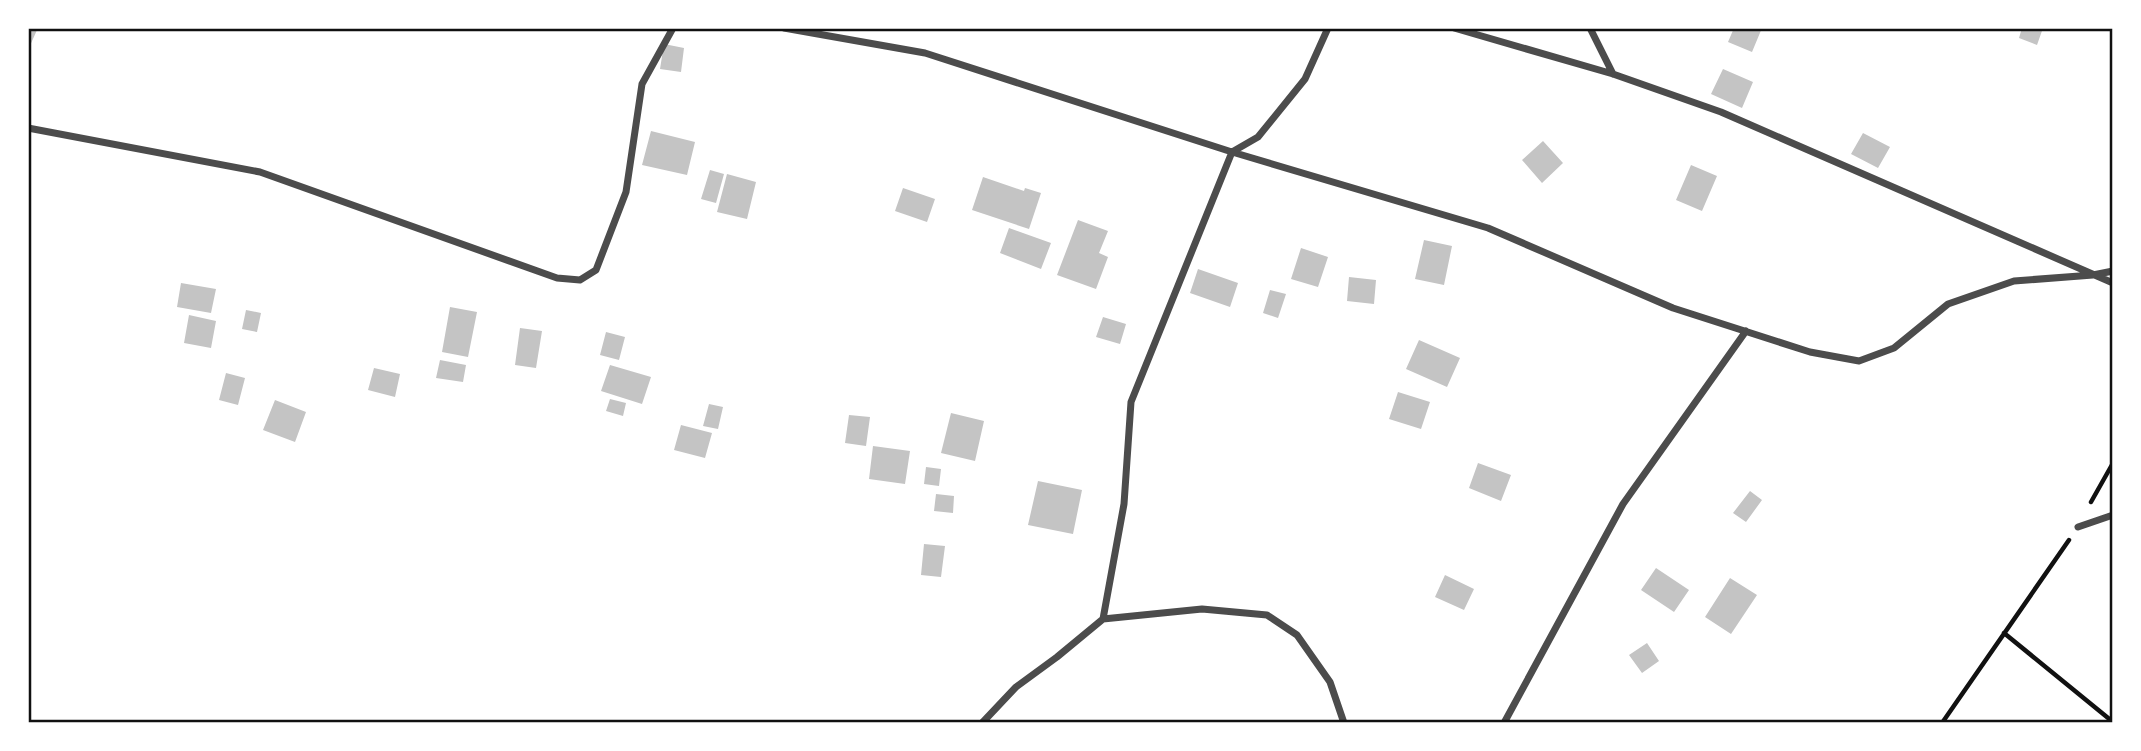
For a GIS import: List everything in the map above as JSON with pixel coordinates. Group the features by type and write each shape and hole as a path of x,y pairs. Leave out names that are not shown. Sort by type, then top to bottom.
{"street":[{"path":"28,128 260,172 557,278 580,281 596,270 626,192 642,84 673,28"},
{"path":"784,28 925,53 1232,152 1488,228 1673,308 1810,352 1859,361 1894,348 1948,304 2014,281 2113,271"},
{"path":"1103,619 1124,504 1131,402 1232,152 1258,136 1306,79 1328,28"},
{"path":"1454,28 1613,74 1721,112 2113,283"},
{"path":"1590,28 1613,74"},
{"path":"1504,723 1623,503 1746,331"},
{"path":"2078,527 2113,515"},
{"path":"982,723 1016,687 1103,619 1202,609 1267,615 1297,635 1330,682 1344,723"}],"path":[{"path":"1942,723 2078,527 2113,463"},
{"path":"2004,633 2113,722"}],"building":[{"path":"28,28 37,30 28,50"},
{"path":"1734,28 1762,28 1752,52 1728,42"},
{"path":"2022,28 2043,28 2037,45 2019,38"},
{"path":"664,44 684,48 681,72 660,69"},
{"path":"1723,69 1753,82 1742,108 1711,94"},
{"path":"651,131 695,142 687,175 642,165"},
{"path":"1863,133 1890,147 1878,168 1851,154"},
{"path":"1543,141 1563,163 1542,183 1522,160"},
{"path":"1691,165 1717,176 1702,211 1676,200"},
{"path":"710,170 724,174 716,203 701,199"},
{"path":"727,174 756,182 747,219 717,212"},
{"path":"983,177 1024,191 1025,188 1041,193 1029,229 972,210"},
{"path":"903,188 935,199 927,222 895,211"},
{"path":"1078,220 1108,231 1099,253 1108,257 1096,289 1057,275"},
{"path":"1009,228 1051,243 1041,269 1000,253"},
{"path":"1424,240 1452,246 1444,285 1415,279"},
{"path":"1301,248 1328,257 1318,287 1291,279"},
{"path":"1198,269 1238,283 1230,307 1190,293"},
{"path":"1349,277 1376,280 1374,304 1347,301"},
{"path":"181,283 216,289 211,313 177,307"},
{"path":"1270,290 1286,294 1278,318 1263,313"},
{"path":"450,307 477,312 468,357 442,352"},
{"path":"246,310 261,313 257,332 242,329"},
{"path":"189,315 216,321 211,348 184,343"},
{"path":"1103,317 1126,324 1120,344 1096,337"},
{"path":"520,328 542,331 536,368 515,365"},
{"path":"606,332 625,337 619,360 600,355"},
{"path":"1419,340 1460,358 1447,387 1406,369"},
{"path":"440,360 466,365 463,382 436,378"},
{"path":"610,365 651,377 642,404 601,391"},
{"path":"374,368 400,374 395,397 368,390"},
{"path":"226,373 245,378 238,405 219,400"},
{"path":"1398,392 1430,402 1421,429 1389,419"},
{"path":"610,399 626,403 623,416 606,411"},
{"path":"275,400 306,412 295,442 263,430"},
{"path":"709,404 723,407 718,429 703,426"},
{"path":"951,413 984,421 975,461 941,453"},
{"path":"849,415 870,417 866,446 845,443"},
{"path":"681,425 712,433 705,458 674,450"},
{"path":"873,446 910,451 905,484 869,479"},
{"path":"1478,463 1511,475 1501,501 1469,488"},
{"path":"926,467 941,469 939,486 924,484"},
{"path":"1038,481 1082,490 1073,534 1028,525"},
{"path":"1750,491 1762,500 1746,522 1733,513"},
{"path":"936,494 954,496 953,513 934,511"},
{"path":"924,544 945,546 941,577 921,575"},
{"path":"1656,568 1689,590 1674,612 1641,590"},
{"path":"1445,575 1474,589 1464,610 1435,597"},
{"path":"1730,578 1757,595 1731,634 1705,617"},
{"path":"1647,643 1659,661 1642,673 1629,655"}]}
